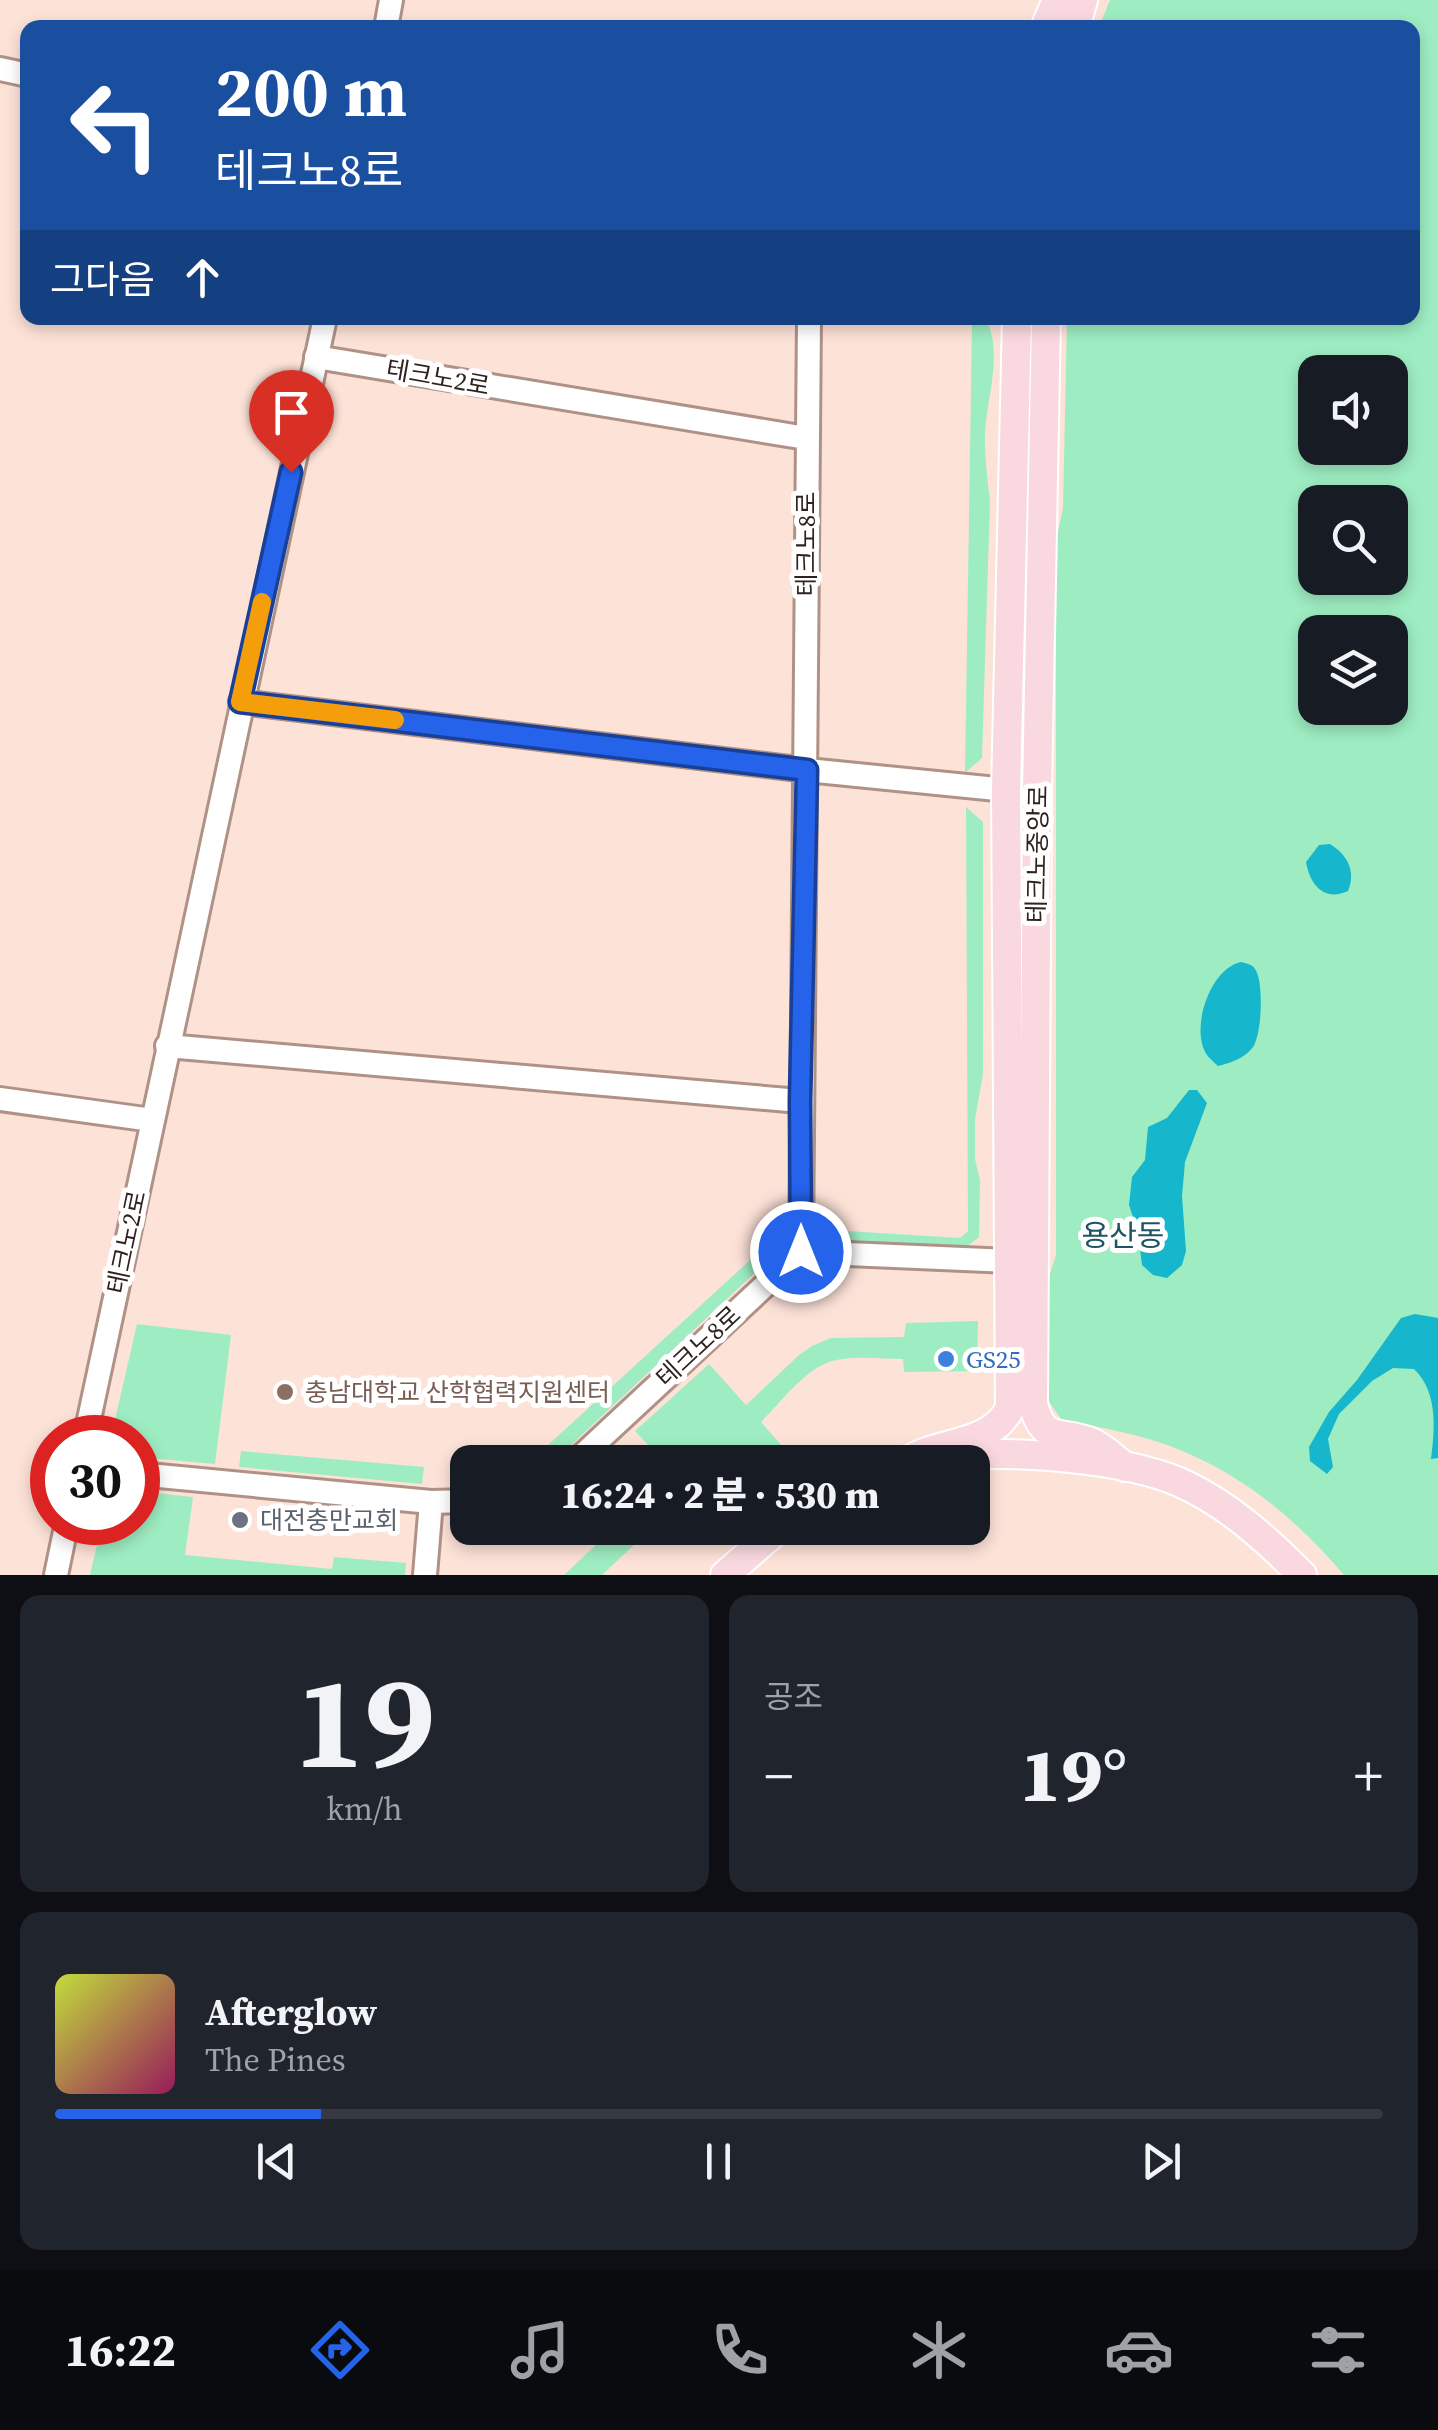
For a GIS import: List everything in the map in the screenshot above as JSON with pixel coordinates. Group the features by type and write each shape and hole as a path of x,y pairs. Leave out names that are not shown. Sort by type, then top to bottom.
{"main road":[{"name":"테크노중앙로","path":"1017,325 1006,790 1010,1261 1021,1391"},
{"name":"테크노중앙로","path":"1021,1391 1038,794 1046,325"},
{"path":"949,1445 975,1438 1002,1423 1021,1391 1049,1434 1093,1442 1126,1467"},
{"path":"990,1455 1028,1454 1126,1467 1178,1481 1228,1509 1272,1544 1302,1575"},
{"path":"725,1575 759,1545"}],"street":[{"name":"테크노2로","path":"91,1415 323,325"},
{"name":"테크노8로","path":"592,1445 801,1252 809,325"},
{"name":"테크노2로","path":"316,356 806,438"},
{"path":"240,702 1038,794"},
{"path":"167,1046 800,1101"},
{"path":"0,1100 152,1120"},
{"path":"801,1252 1010,1261"},
{"path":"160,1476 450,1501"},
{"path":"424,1575 431,1502"},
{"path":"56,1575 62,1545"}],"green space":[{"path":"1110,0 1438,0 1438,1575 1344,1575 1270,1502 1227,1473 1166,1444 1061,1419 1047,1399 1043,1295 1056,1255 1056,542 1063,508 1067,325 1420,325 1420,20 1102,20"},
{"path":"972,325 988,325 994,354 985,431 990,501 982,758 965,773"},
{"path":"966,807 983,822 983,1074 975,1119 979,1237 966,1247 828,1241 815,1229 960,1238 968,1231"},
{"path":"782,1231 777,1252 571,1445 548,1445"},
{"path":"978,1321 977,1371 904,1372 903,1359 832,1361 812,1371 761,1422 781,1445 648,1445 635,1431 709,1364 746,1405 812,1346 831,1338 904,1337 906,1323"},
{"path":"137,1324 231,1335 215,1464 160,1459 160,1415 116,1415"},
{"path":"241,1451 424,1467 422,1484 239,1467"},
{"path":"160,1493 193,1497 185,1555 332,1569 334,1557 406,1563 405,1575 90,1575 97,1545 160,1545"},
{"path":"596,1545 634,1545 602,1575 564,1575"}],"water":[{"path":"1330,844 1342,853 1351,871 1348,891 1339,894 1320,889 1306,862 1319,845"},
{"path":"1242,962 1252,966 1258,975 1261,996 1256,1040 1246,1054 1218,1066 1202,1044 1202,1015 1221,975"},
{"path":"1189,1090 1197,1090 1207,1103 1185,1162 1182,1196 1186,1251 1182,1265 1167,1278 1153,1275 1142,1265 1138,1232 1129,1205 1132,1177 1145,1160 1148,1127 1167,1118"},
{"path":"1415,1314 1438,1318 1438,1458 1431,1459 1434,1423 1431,1400 1422,1378 1414,1369 1393,1368 1372,1381 1339,1414 1328,1439 1333,1467 1327,1474 1310,1461 1309,1447 1329,1412 1401,1318"}],"slow traffic":[{"path":"262,602 240,702 395,720"}],"place":[{"name":"GS25","path":"946,1359"},
{"name":"충남대학교 산학협력지원센터","path":"285,1392"},
{"name":"대전충만교회","path":"240,1520"}],"district":[{"name":"용산동","path":"1123,1236"}],"route":[{"path":"291,472 240,702 807,770 801,1252"}]}
